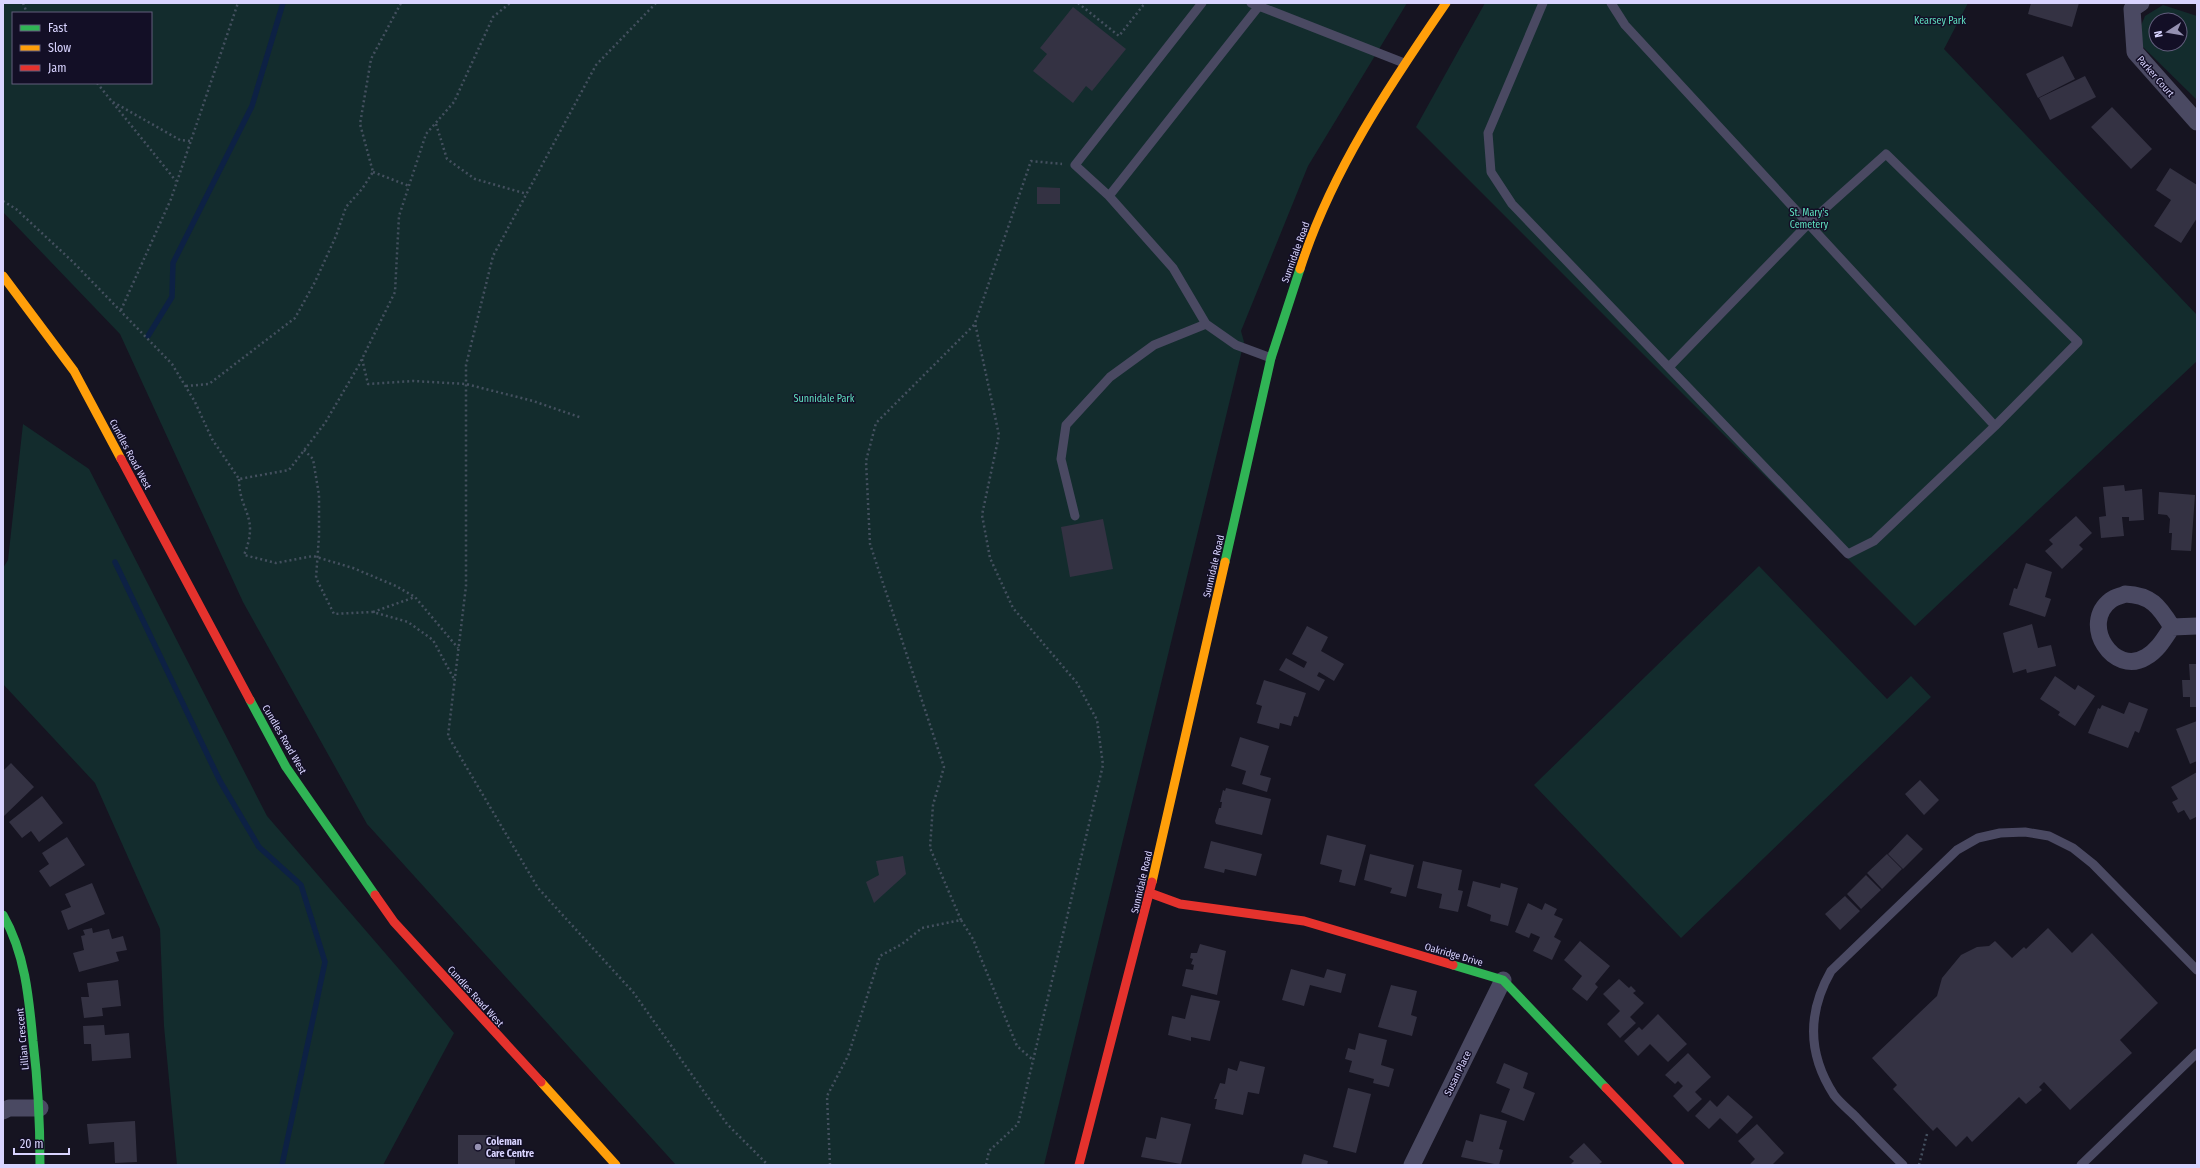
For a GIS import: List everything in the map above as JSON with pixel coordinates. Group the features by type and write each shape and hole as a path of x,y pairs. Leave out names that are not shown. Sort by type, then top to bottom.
{"main road":[{"name":"Sunnidale Road","path":"1079,1165 1150,893 1271,358 1311,235 1348,157 1405,63 1446,3"},
{"name":"Cundles Road West","path":"3,276 74,371 286,767 394,922 616,1165"},
{"name":"Oakridge Drive","path":"1150,893 1180,904 1304,921 1503,980 1680,1165"},
{"name":"Lillian Crescent","path":"3,915 14,934 29,995 40,1108 40,1165"}],"street":[{"name":"Parker Court","path":"2141,3 2132,9 2135,52 2197,122"},
{"path":"2125,594 2140,595 2155,603 2162,610 2172,627 2156,649 2144,658 2131,661 2118,658 2106,650 2100,640 2098,625 2102,611 2111,600 2125,594"},
{"path":"2172,627 2197,626"},
{"name":"Susan Place","path":"1412,1165 1503,980"},
{"path":"3,1111 10,1108 40,1108"}],"lane":[{"path":"1202,3 1075,165 1109,196 1174,268 1206,324 1236,345 1271,358"},
{"path":"1542,3 1488,133 1491,172 1512,204 1848,554 1874,541 1995,426 2078,342 1886,154 1809,223 1669,367"},
{"path":"1611,3 1626,25 1995,426"},
{"path":"1109,196 1255,5 1405,63"},
{"path":"1075,516 1061,459 1066,425 1110,377 1154,345 1206,324"},
{"path":"1903,1165 1835,1097 1822,1074 1814,1046 1814,1017 1820,991 1831,972 1957,850 1978,838 2000,833 2025,832 2049,836 2073,848 2093,864 2197,970"},
{"path":"2081,1165 2197,1053"}],"path":[{"path":"121,310 177,182 238,3"},
{"path":"186,386 209,384 295,318 315,282 336,236 346,207 362,189 373,172 360,124 361,117 371,59 402,3"},
{"path":"239,479 289,470 325,423 362,359 395,292 399,216 426,134 454,102 493,17 510,3"},
{"path":"656,3 596,65 494,256 466,365 466,586 448,736 538,888 633,992 727,1124 768,1165"},
{"path":"1078,3 1119,36 1145,3"},
{"path":"98,84 177,182"},
{"path":"111,101 180,140 190,141"},
{"path":"435,123 447,159 475,179 527,194"},
{"path":"1033,1060 1017,1046 973,939 962,920 930,848 933,805 944,767 870,544 866,461 876,423 975,323 1031,161 1075,165"},
{"path":"373,172 409,186"},
{"path":"3,201 16,209 121,310 172,364 186,386 212,439 239,479 239,489 250,520 250,541 244,555 276,563 314,556 353,568 396,586 415,597 458,649"},
{"path":"975,323 999,434 982,515 990,558 1013,608 1077,683 1096,720 1103,765 1018,1124 989,1151 986,1165"},
{"path":"362,359 368,384 414,381 466,384 533,402 582,418"},
{"path":"304,450 313,459 319,495 318,557 316,578 334,614 372,612 415,597"},
{"path":"372,612 408,622 433,640 454,679"},
{"path":"830,1165 827,1096 848,1056 880,956 902,944 922,928 962,920"},
{"path":"1919,1165 1927,1134"}],"green space":[{"name":"Sunnidale Park","path":"3,3 1407,3 1308,166 1241,331 1244,342 1044,1165 676,1165 367,824 243,602 120,334 3,212"},
{"name":"St. Mary's Cemetery","path":"1485,3 1968,3 1944,49 2197,315 2197,361 1915,626 1416,127"},
{"path":"2163,5 2185,12 2152,12"},
{"path":"2188,13 2197,16 2197,100 2148,52 2188,52"},
{"path":"2148,14 2148,52 2143,47 2140,28 2145,16"},
{"path":"23,424 89,469 267,816 454,1033 383,1165 177,1165 164,1026 160,929 95,783 3,684 3,568 8,560"},
{"path":"1759,566 1887,699 1911,676 1931,697 1681,938 1534,785"}],"building":[{"path":"2031,3 2079,3 2072,27 2028,14"},
{"path":"1073,7 1126,49 1092,91 1086,86 1073,103 1033,71 1047,54 1040,48"},
{"path":"2063,56 2075,79 2038,98 2026,74"},
{"path":"2085,76 2096,97 2050,120 2039,98"},
{"path":"2112,107 2152,149 2131,169 2091,127"},
{"path":"2170,168 2197,185 2197,218 2181,243 2154,226 2171,200 2156,190"},
{"path":"1037,187 1060,188 1060,204 1037,204"},
{"path":"2124,485 2125,491 2142,489 2144,520 2129,521 2129,517 2122,517 2124,536 2101,538 2099,517 2106,516 2103,487"},
{"path":"2159,492 2195,495 2191,551 2171,550 2172,533 2169,533 2170,519 2167,515 2158,514"},
{"path":"2076,516 2092,533 2079,545 2083,549 2062,569 2045,551 2053,544 2049,540"},
{"path":"1103,519 1113,569 1070,577 1061,527"},
{"path":"2026,563 2052,572 2045,597 2051,599 2045,617 2009,605 2014,588 2017,589"},
{"path":"2032,624 2038,648 2051,645 2056,666 2027,673 2026,669 2013,673 2003,633"},
{"path":"1307,626 1328,637 1321,651 1344,664 1334,681 1319,672 1317,676 1325,680 1319,691 1279,670 1286,658 1304,668 1307,662 1292,654"},
{"path":"2189,664 2197,664 2197,707 2190,707 2190,697 2183,697 2182,680 2190,680"},
{"path":"2055,676 2075,690 2078,685 2095,696 2075,726 2058,715 2060,712 2040,699"},
{"path":"1264,680 1306,693 1298,717 1294,716 1291,726 1280,723 1279,729 1257,723 1262,706 1256,704"},
{"path":"2129,702 2148,709 2139,733 2135,731 2128,748 2088,733 2098,708 2100,709 2102,705 2124,714"},
{"path":"2197,721 2197,761 2190,764 2176,729"},
{"path":"1240,737 1269,746 1260,775 1271,778 1267,792 1242,784 1246,771 1231,766"},
{"path":"11,763 34,787 4,816 3,771"},
{"path":"2197,772 2197,819 2196,817 2190,820 2184,810 2178,813 2172,802 2178,799 2171,787"},
{"path":"1920,780 1939,800 1924,815 1905,794"},
{"path":"1226,788 1271,799 1262,835 1216,824 1215,821 1219,808 1221,808 1222,802 1220,802 1223,790 1225,791"},
{"path":"42,796 63,823 39,842 31,831 22,838 9,822"},
{"path":"1907,834 1923,849 1903,869 1888,854"},
{"path":"1327,835 1366,845 1355,886 1339,882 1342,870 1320,864"},
{"path":"67,837 85,865 50,887 39,871 49,864 42,853"},
{"path":"1211,841 1262,854 1256,876 1225,869 1224,873 1204,868"},
{"path":"1370,854 1414,865 1406,897 1390,893 1392,888 1364,880"},
{"path":"1887,854 1902,869 1882,889 1867,873"},
{"path":"903,856 906,874 874,903 866,882 879,875 876,861"},
{"path":"1423,861 1462,870 1458,890 1463,891 1458,912 1439,908 1442,894 1417,888"},
{"path":"1866,875 1881,890 1861,909 1847,894"},
{"path":"1473,881 1500,888 1501,883 1518,888 1508,926 1490,921 1491,915 1467,906"},
{"path":"92,883 105,914 68,930 61,911 71,907 65,894"},
{"path":"1845,896 1860,911 1840,930 1825,914"},
{"path":"1528,903 1542,910 1545,903 1557,909 1554,915 1563,919 1554,937 1561,941 1552,960 1533,951 1540,937 1531,933 1529,938 1515,932"},
{"path":"92,928 93,933 109,929 112,939 123,936 127,950 116,952 119,961 79,972 73,953 84,950 81,936 85,935 83,930"},
{"path":"2048,928 2072,953 2092,933 2158,1003 2120,1040 2132,1053 2070,1110 2044,1082 2039,1087 2042,1090 2026,1104 2019,1097 1972,1142 1967,1136 1956,1147 1937,1127 1933,1131 1893,1089 1897,1085 1872,1058 1937,996 1942,978 1961,955 1977,947 1989,946 1995,941 2012,958 2024,947 2026,949"},
{"path":"1580,941 1610,966 1595,984 1598,987 1587,1001 1572,989 1582,976 1564,960"},
{"path":"1200,944 1226,951 1217,995 1182,986 1186,969 1193,970 1194,965 1191,964 1193,959 1190,958 1191,953 1197,953"},
{"path":"1291,969 1324,978 1327,969 1346,974 1341,993 1310,985 1304,1006 1282,1000"},
{"path":"1619,979 1629,988 1631,986 1636,991 1633,993 1644,1003 1630,1017 1636,1023 1620,1038 1607,1024 1620,1011 1603,994"},
{"path":"118,980 121,1006 102,1008 103,1016 84,1018 81,997 89,997 87,983"},
{"path":"1391,985 1417,991 1411,1015 1417,1017 1412,1036 1378,1027"},
{"path":"1191,995 1220,1001 1210,1041 1191,1037 1191,1041 1168,1035 1172,1016 1185,1019"},
{"path":"1658,1014 1687,1044 1668,1062 1650,1044 1638,1056 1624,1041 1639,1027 1642,1030"},
{"path":"104,1025 105,1035 129,1033 131,1058 92,1061 91,1044 84,1044 83,1026"},
{"path":"1359,1033 1387,1040 1381,1065 1394,1069 1389,1087 1373,1083 1374,1079 1349,1072 1352,1061 1345,1059 1348,1048 1355,1050"},
{"path":"1688,1053 1711,1077 1695,1092 1702,1099 1688,1112 1673,1096 1683,1086 1678,1081 1675,1084 1665,1075"},
{"path":"1240,1061 1265,1067 1259,1094 1248,1092 1243,1115 1215,1109 1217,1099 1214,1099 1220,1083 1225,1084 1228,1068 1237,1071"},
{"path":"1504,1063 1528,1073 1523,1088 1535,1093 1524,1121 1501,1112 1510,1089 1496,1083"},
{"path":"1348,1088 1371,1094 1356,1153 1333,1147"},
{"path":"1728,1095 1753,1117 1737,1134 1720,1118 1709,1129 1695,1116 1710,1100 1717,1107"},
{"path":"1480,1114 1507,1121 1499,1149 1503,1150 1499,1165 1461,1157 1466,1140 1473,1142"},
{"path":"1161,1117 1191,1124 1181,1164 1141,1157 1146,1137 1156,1139"},
{"path":"135,1121 137,1162 115,1163 114,1142 89,1144 87,1124"},
{"path":"1757,1124 1784,1153 1772,1165 1749,1165 1755,1159 1738,1141"},
{"name":"Coleman Care Centre","path":"458,1135 499,1135 499,1159 515,1159 515,1165 458,1165"},
{"path":"1584,1143 1602,1162 1598,1165 1570,1165 1574,1161 1569,1157"},
{"path":"1304,1154 1328,1161 1327,1165 1301,1165"}],"waterway":[{"path":"148,336 172,297 173,263 252,106 283,3"},
{"path":"115,562 220,781 259,847 301,885 325,962 282,1165"}],"traffic: fast":[{"path":"1225,562 1271,358 1300,269"},
{"path":"250,700 286,767 375,895"},
{"path":"3,915 21,960 28,992 37,1087 40,1165"},
{"path":"1453,965 1503,980 1606,1088"}],"traffic: slow":[{"path":"1300,269 1328,198 1363,131 1446,3"},
{"path":"3,276 74,371 121,459"},
{"path":"1152,882 1225,562"},
{"path":"541,1082 616,1165"}],"traffic: jam":[{"path":"121,459 250,700"},
{"path":"1079,1165 1152,882"},
{"path":"1150,893 1180,904 1304,921 1453,965"},
{"path":"375,895 394,922 541,1082"},
{"path":"1606,1088 1680,1165"}],"place":[{"name":"Coleman Care Centre","path":"478,1147"}],"park label":[{"name":"Kearsey Park","path":"1940,20"}]}
